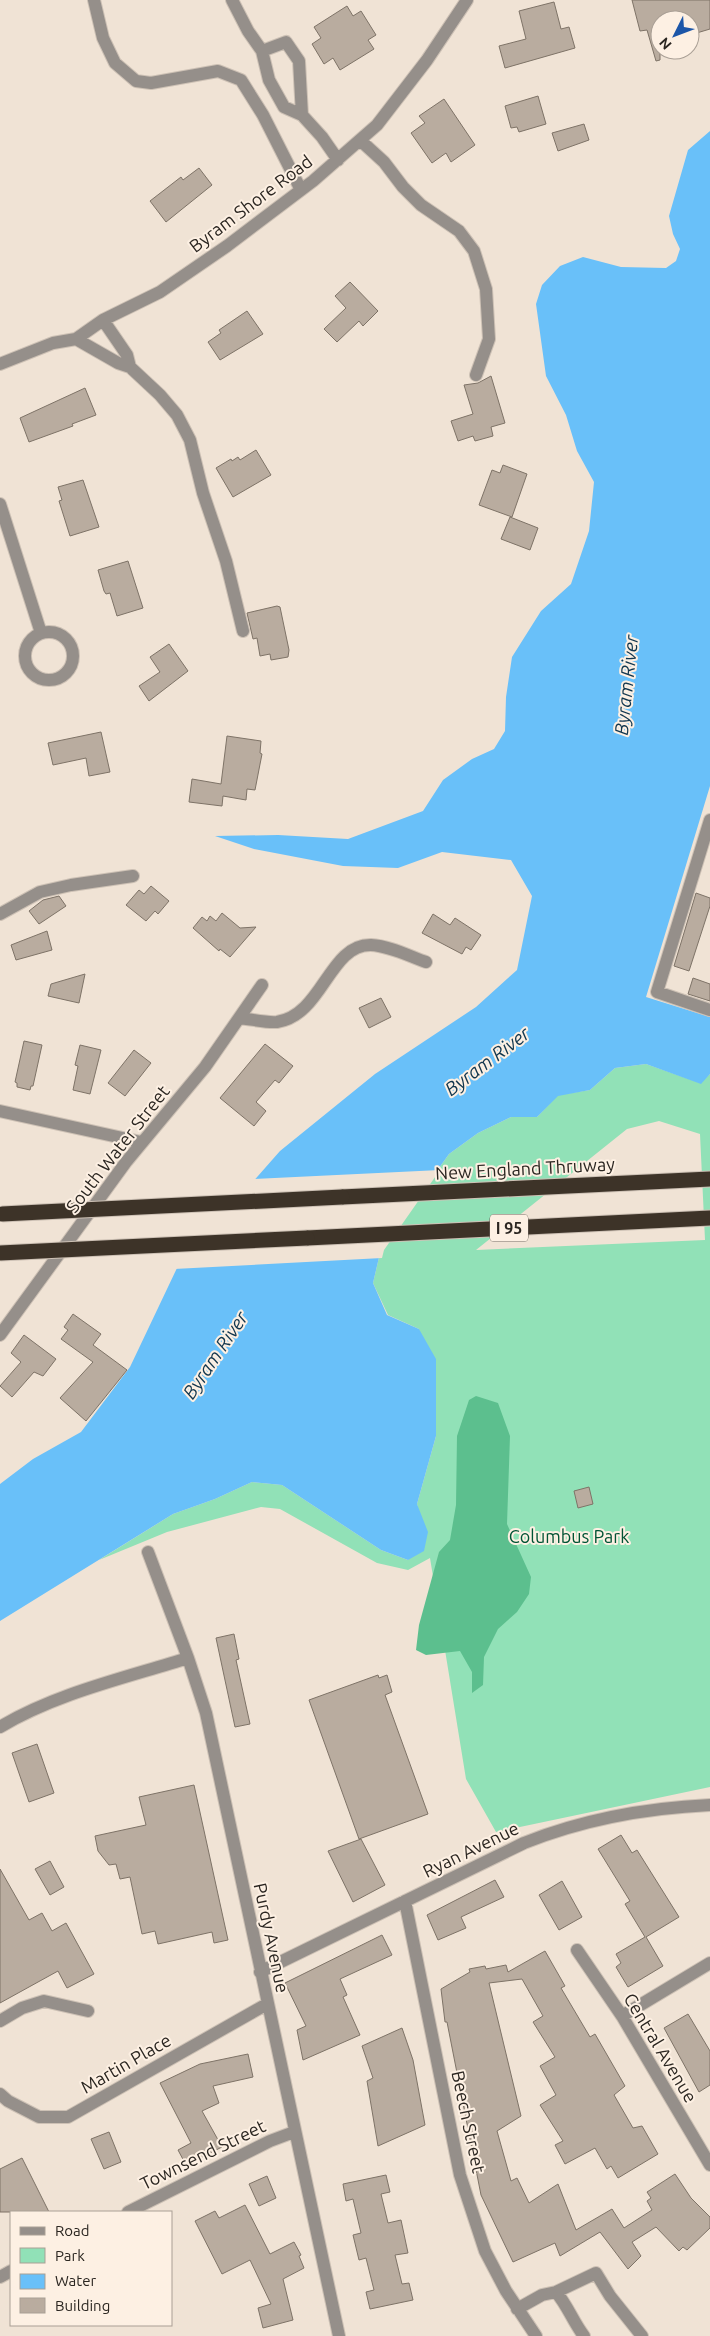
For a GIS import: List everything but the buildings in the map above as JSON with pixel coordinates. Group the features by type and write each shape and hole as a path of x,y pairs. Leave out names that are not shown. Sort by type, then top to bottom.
{"highway":[{"name":"New England Thruway","path":"1,1214 710,1179"},
{"name":"I 95","path":"0,1253 710,1218"}],"street":[{"path":"94,0 103,38 115,63 136,81 151,83 218,71 241,80 263,115 302,190"},
{"path":"232,0 248,31 262,50 268,80 284,107 302,115 322,137 338,160"},
{"name":"Byram Shore Road","path":"0,364 53,343 76,339 103,320 160,292 302,190 377,125 404,91 467,0"},
{"path":"262,50 286,42 299,61 302,115"},
{"path":"360,140 384,162 403,188 421,206 459,230 474,251 486,288 489,339 476,376"},
{"path":"103,320 127,355 130,367"},
{"path":"76,339 118,363 130,367 160,395 176,415 190,440 203,493 226,561 243,631"},
{"path":"0,504 41,633"},
{"path":"710,820 657,992 710,1010"},
{"path":"0,914 40,892 70,885 133,876"},
{"path":"239,1018 277,1022 300,1013 312,1001 333,969 350,954 369,945 385,947 426,962"},
{"name":"South Water Street","path":"0,1335 141,1142 189,1087 262,985"},
{"path":"0,1111 141,1142"},
{"name":"Purdy Avenue","path":"148,1552 188,1658 206,1713 339,2336"},
{"path":"0,1727 24,1712 52,1701 188,1658"},
{"name":"Ryan Avenue","path":"260,1972 524,1843 562,1828 600,1818 644,1811 710,1805"},
{"name":"Beech Street","path":"405,1901 460,2174 485,2251 517,2309 536,2336"},
{"name":"Central Avenue","path":"577,1950 622,2016 710,2165"},
{"path":"622,2016 710,1963"},
{"path":"0,2020 22,2008 44,2001 88,2011"},
{"name":"Martin Place","path":"0,2094 8,2102 39,2117 68,2117 267,2004"},
{"name":"Townsend Street","path":"130,2211 270,2141 294,2132"},
{"path":"517,2309 542,2295 556,2292 596,2273 614,2302 642,2336"},
{"path":"556,2292 584,2336"}],"green space":[{"name":"Columbus Park","path":"646,1064 700,1083 710,1074 710,1787 496,1832 466,1779 430,1558 408,1570 377,1563 280,1509 261,1507 167,1532 99,1560 173,1514 215,1499 252,1482 282,1485 381,1550 408,1560 426,1540 417,1504 436,1436 419,1329 388,1315 373,1283 381,1249 449,1154 478,1133 511,1117 537,1117 558,1095 590,1090 615,1068","holes":["659,1121 700,1134 705,1240 476,1250 627,1129"]},
{"path":"476,1396 498,1403 510,1436 507,1524 531,1577 529,1594 517,1612 498,1629 484,1657 483,1685 472,1693 472,1672 460,1651 426,1655 416,1650 419,1625 439,1552 450,1540 456,1505 457,1436 469,1400"}],"water":[{"name":"Byram River","path":"710,131 710,786 646,997 710,1017 710,1074 701,1084 646,1064 615,1068 590,1090 558,1096 537,1117 511,1117 478,1133 449,1154 381,1249 373,1283 387,1315 419,1329 436,1359 436,1436 417,1504 428,1532 424,1551 408,1560 381,1550 282,1485 252,1482 215,1499 173,1514 0,1621 0,1484 33,1459 81,1432 130,1367 177,1268 280,1151 375,1074 476,1007 517,970 532,896 511,860 442,852 398,868 343,866 254,849 215,836 278,835 348,839 423,811 443,780 472,759 494,749 505,731 506,697 512,657 541,611 571,584 589,531 594,482 577,451 566,415 546,376 536,304 542,285 560,266 583,257 621,267 666,268 676,261 680,249 673,234 669,216 688,150"}],"pier":[{"path":"440,1170 384,1250 382,1258 174,1269 252,1179"}]}
